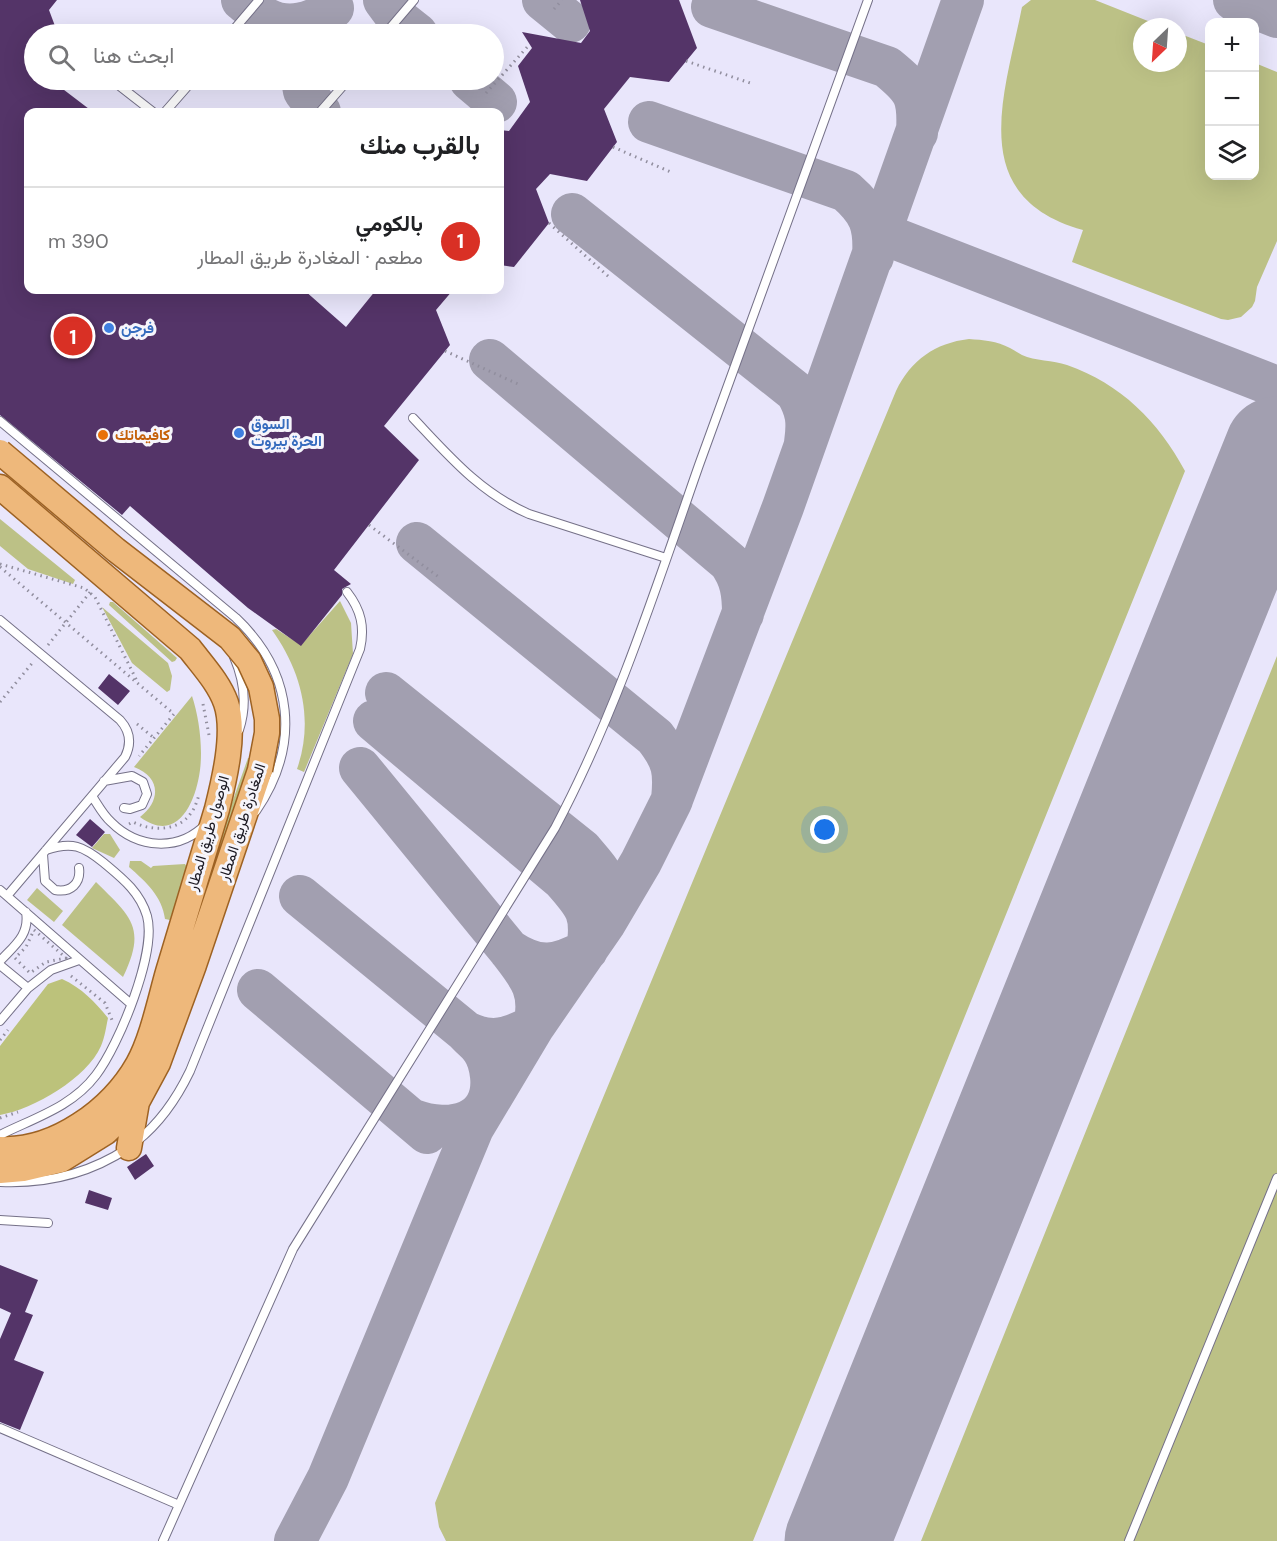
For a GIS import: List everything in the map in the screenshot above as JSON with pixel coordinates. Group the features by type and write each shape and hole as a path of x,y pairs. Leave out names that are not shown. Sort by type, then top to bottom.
{"main road":[{"name":"المغادرة طريق المطار","path":"0,451 116,550 230,638 249,661 261,687 267,719 269,769 240,830 158,1063 137,1102 106,1132 61,1160 23,1169 0,1171"},
{"name":"الوصول طريق المطار","path":"0,487 190,649 212,678 227,704 230,738 225,778 217,809 156,1014 139,1062 124,1085 103,1106 63,1135 26,1148 0,1149"},
{"path":"129,1148 137,1102"}],"lane":[{"path":"239,24 259,0"},
{"path":"394,24 414,0"},
{"path":"163,1541 293,1249 549,838 600,734 868,0"},
{"path":"125,90 148,108"},
{"path":"168,108 184,90"},
{"path":"324,108 339,90"},
{"path":"413,418 479,485 511,506 529,514 666,558"},
{"path":"0,422 250,631 271,661 285,708 286,732 269,769"},
{"path":"0,451 219,634 228,646 240,673 244,699 241,725 225,778"},
{"path":"0,1182 34,1182 69,1176 100,1164 129,1148 165,1113 178,1095 190,1071 360,649 363,639 362,619 347,592"},
{"path":"0,620 124,725 129,737 128,751 7,896"},
{"path":"104,781 132,776 143,782 147,794 142,805 130,809 124,808"},
{"path":"92,796 106,817 120,830 140,840 162,845 194,834 217,809"},
{"path":"0,1135 54,1110 80,1092 95,1077 107,1059 131,1005 147,951 149,925 142,905 131,887 85,850 70,845 44,852"},
{"path":"44,852 45,881 55,890 68,890 74,886 78,881 79,868"},
{"path":"0,890 131,1005"},
{"path":"26,912 27,925 23,936 0,963 28,988"},
{"path":"0,1021 28,988 51,970 79,960"},
{"path":"1129,1541 1277,1178"},
{"path":"0,1220 48,1223"},
{"path":"0,1428 179,1505"}],"path":[{"path":"554,9 562,0"},
{"path":"504,73 530,44"},
{"path":"686,61 750,83"},
{"path":"486,93 489,90"},
{"path":"613,147 673,173"},
{"path":"549,224 610,278"},
{"path":"445,351 518,384"},
{"path":"369,525 440,578"},
{"path":"0,566 174,714 134,761"},
{"path":"0,566 84,588 90,592 95,597 137,682"},
{"path":"80,605 86,597"},
{"path":"201,697 209,740"},
{"path":"120,830 133,822 149,828 167,828 175,825 193,812 199,793"},
{"path":"34,930 66,958 46,962 30,973 15,958 26,946 34,930"},
{"path":"68,975 105,1003 111,1014 111,1027"},
{"path":"0,1040 15,1022"},
{"path":"0,1118 25,1110"}],"green space":[{"path":"1031,0 1095,0 1140,18 1133,18 1133,72 1187,72 1187,36 1205,43 1205,180 1259,180 1259,65 1277,72 1277,241 1257,287 1255,301 1241,317 1221,319 1072,262 1083,230 1046,215 1021,193 1007,168 1002,139 1002,107 1022,7"},
{"path":"969,339 995,342 1027,357 1067,365 1104,383 1136,406 1150,420 1185,471 753,1541 446,1541 439,1527 435,1503 896,391 909,370 925,355 945,344"},
{"path":"0,519 75,580 73,584 28,569 0,546"},
{"path":"340,601 351,623 353,654 304,772 297,769 304,733 302,697 291,663 272,630 276,629 301,645"},
{"path":"113,602 177,658 175,661 172,662 109,605"},
{"path":"102,607 168,663 172,676 170,690 167,692 132,663"},
{"path":"1277,656 1277,1541 921,1541"},
{"path":"192,696 201,742 198,782 183,816 175,823 165,826 153,824 140,817 152,804 155,790 153,783 143,771 134,767"},
{"path":"248,758 252,758 190,940 214,853"},
{"path":"104,834 110,834 120,850 114,858 92,848"},
{"path":"130,861 141,861 151,868 185,864 187,867 170,920 165,919 157,896 129,867"},
{"path":"96,882 126,914 132,924 134,946 123,977 62,925"},
{"path":"37,888 63,911 54,922 27,900"},
{"path":"62,979 88,996 108,1018 101,1046 84,1069 58,1090 28,1106 0,1115 0,1046 48,984"}],"building":[{"path":"0,0 57,0 49,10 54,24 24,24 24,90 64,90 88,108 24,108 24,294 309,294 346,327 373,294 450,294 436,310 450,345 384,426 419,460 334,570 351,584 342,589 342,595 301,646 248,608 130,506 122,515 0,415"},
{"path":"580,0 679,0 697,48 669,82 630,77 604,109 617,142 587,181 550,174 536,189 549,223 514,267 504,266 504,130 509,131 530,102 518,66 532,48 522,32 581,43 590,31"},
{"path":"109,674 130,691 118,705 98,688"},
{"path":"90,819 105,832 92,847 76,835"},
{"path":"146,1154 154,1166 135,1180 127,1167"},
{"path":"89,1190 112,1198 108,1210 85,1203"},
{"path":"0,1265 38,1280 25,1312 33,1315 14,1360 44,1372 20,1430 0,1422 0,1339 11,1313 0,1308"}],"taxiway":[{"path":"242,0 262,16 283,24"},
{"path":"384,0 404,24"},
{"path":"543,0 570,22"},
{"path":"295,1541 328,1478 473,1128 534,1026 605,923 641,862 671,802 783,507 963,0"},
{"path":"1234,0 1277,17"},
{"path":"712,7 887,67 904,82 913,95 917,110 917,133"},
{"path":"300,24 318,18 333,8"},
{"path":"304,90 317,108"},
{"path":"482,90 496,102"},
{"path":"649,122 846,191 861,206 869,220 873,236 873,257"},
{"path":"572,214 796,392 806,417 805,443"},
{"path":"881,233 1277,387"},
{"path":"490,360 729,562 740,587 743,614"},
{"path":"417,543 655,737 666,752 673,773 672,800"},
{"path":"386,693 582,850 606,883 608,899 605,923"},
{"path":"374,721 563,880 586,911 589,928 587,950 566,960 548,964 530,961 509,950"},
{"path":"360,768 509,950 523,968 532,985 536,1003 534,1026 509,1037 493,1039 466,1032"},
{"path":"300,896 466,1032 485,1055 491,1073 491,1092 486,1105 478,1115 455,1125 442,1126 413,1120"},
{"path":"258,990 427,1133"}],"runway":[{"path":"837,1541 1277,449"}],"place":[{"name":"فرجن","path":"109,328"},
{"name":"بالكومي","path":"73,336"},
{"name":"السوق الحرة بيروت","path":"239,433"},
{"name":"كافيماتك","path":"103,435"}]}
